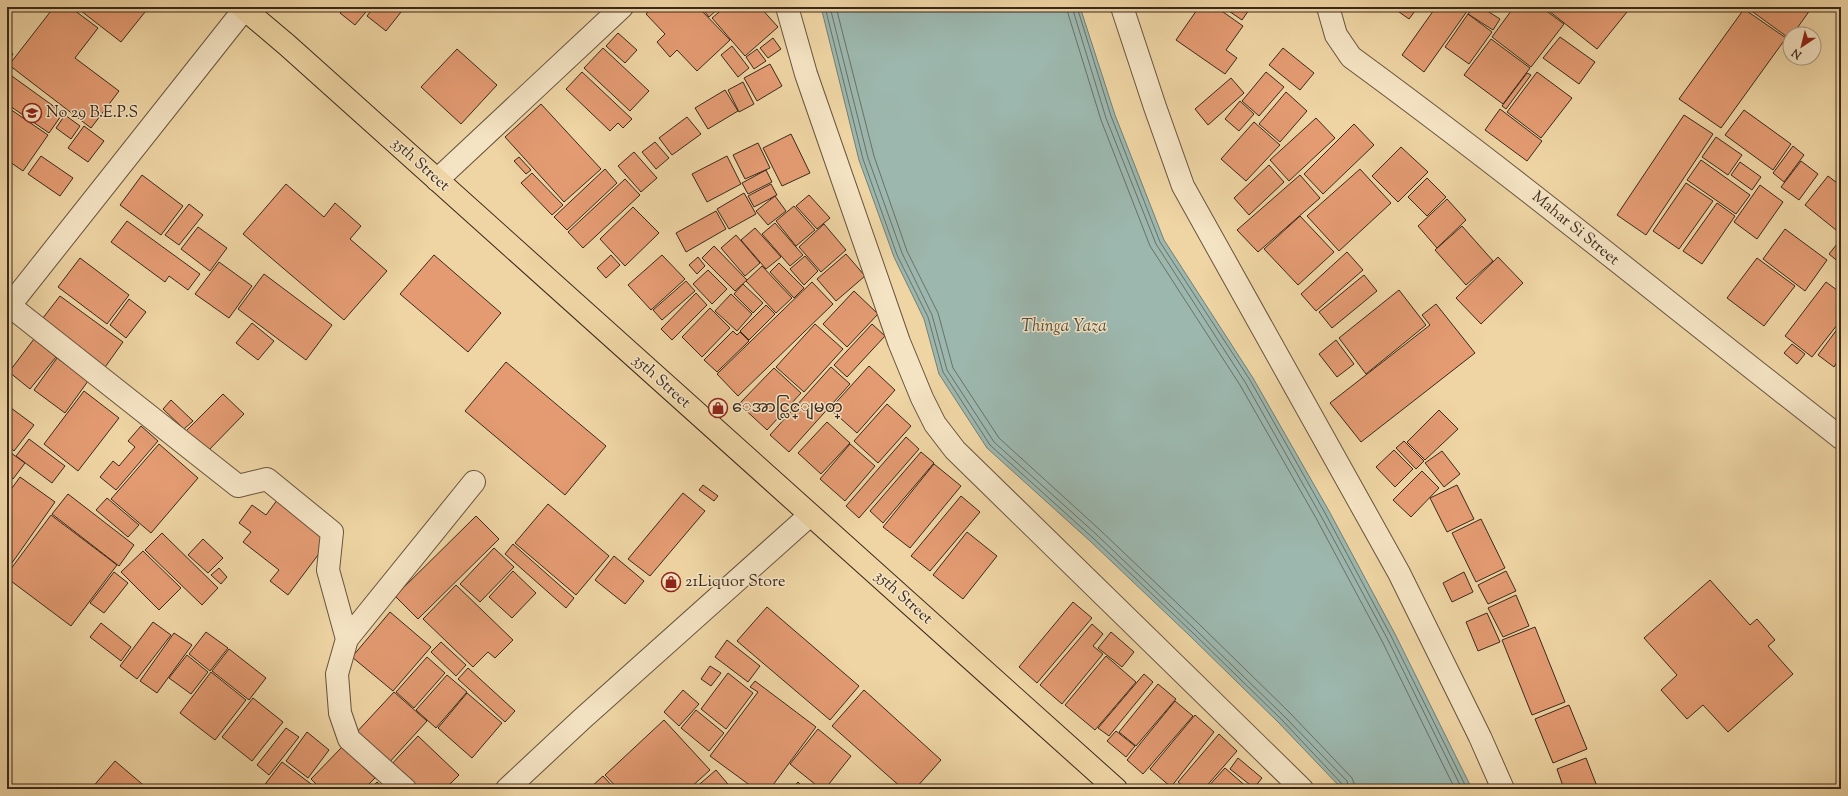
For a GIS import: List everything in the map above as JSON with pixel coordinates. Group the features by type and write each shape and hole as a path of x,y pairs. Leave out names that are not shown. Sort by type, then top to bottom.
{"main road":[{"name":"35th Street","path":"244,8 1116,789"}],"street":[{"path":"437,180 622,7"},
{"path":"786,7 806,74 899,342 922,398 935,424 961,455 1302,789"},
{"path":"1122,7 1183,186 1399,573 1480,737 1503,789"},
{"name":"Mahar Si Street","path":"1328,7 1336,35 1351,57 1488,159 1609,257 1837,427"},
{"path":"244,8 8,307 238,486 267,480 332,532 328,570 347,639"},
{"path":"405,789 349,739 340,713 337,674 347,639 474,482"},
{"path":"507,789 582,719 810,515"}],"water":[{"name":"Thinga Yaza","path":"821,7 1080,7 1115,115 1164,240 1253,378 1329,511 1395,634 1472,789 1342,789 1279,723 1190,636 1090,541 987,448 939,374 924,319 894,257 859,160"}],"building":[{"path":"54,7 70,7 98,28 75,58 119,91 91,128 9,65"},
{"path":"76,7 149,7 121,42"},
{"path":"345,7 370,7 355,25 340,13"},
{"path":"374,7 405,7 386,31 367,16"},
{"path":"653,7 698,7 730,40 697,71 677,50 670,57 657,42 665,34 646,14"},
{"path":"701,7 720,7 709,17"},
{"path":"725,7 760,7 778,27 745,56 712,18"},
{"path":"1199,7 1216,7 1243,26 1226,50 1237,58 1225,74 1176,40"},
{"path":"1223,7 1251,7 1242,20"},
{"path":"1392,7 1418,7 1409,19"},
{"path":"1436,7 1470,7 1424,72 1402,55"},
{"path":"1473,7 1481,7 1500,19 1493,30 1468,14"},
{"path":"1514,7 1541,7 1564,24 1531,67 1492,37"},
{"path":"1544,7 1631,7 1597,49"},
{"path":"1746,7 1806,7 1810,10 1799,26 1782,26 1782,33"},
{"path":"1744,9 1782,35 1782,44 1721,128 1679,99"},
{"path":"1468,14 1492,32 1469,64 1445,47"},
{"path":"618,33 637,50 625,63 606,46"},
{"path":"1560,37 1595,62 1579,84 1543,58"},
{"path":"773,38 781,49 768,58 760,48"},
{"path":"1491,39 1530,68 1503,104 1464,75"},
{"path":"732,46 749,68 738,77 721,55"},
{"path":"603,48 649,91 630,111 584,68"},
{"path":"1283,48 1314,73 1300,90 1269,65"},
{"path":"457,49 497,85 461,124 421,87"},
{"path":"757,49 766,61 754,69 746,57"},
{"path":"7,50 13,54 7,62"},
{"path":"770,64 782,86 757,101 744,78"},
{"path":"582,72 632,119 623,128 618,123 610,131 566,89"},
{"path":"1266,72 1284,87 1259,116 1242,101"},
{"path":"1537,72 1572,98 1541,138 1507,112"},
{"path":"1527,73 1531,75 1506,109 1502,106"},
{"path":"9,74 63,113 49,133 7,104 7,78"},
{"path":"1231,78 1244,93 1208,125 1195,109"},
{"path":"743,82 754,104 739,112 728,90"},
{"path":"725,90 738,111 708,129 695,108"},
{"path":"1286,92 1307,111 1280,142 1259,124"},
{"path":"1240,101 1254,114 1239,131 1225,119"},
{"path":"541,104 601,169 564,202 505,137"},
{"path":"7,107 48,135 23,171 7,160"},
{"path":"1500,109 1542,141 1527,161 1485,130"},
{"path":"1744,110 1791,144 1773,170 1725,135"},
{"path":"65,115 80,126 71,139 56,128"},
{"path":"1684,115 1713,134 1646,235 1617,215"},
{"path":"687,117 701,134 672,155 659,138"},
{"path":"1316,118 1335,138 1289,181 1270,160"},
{"path":"1254,122 1280,145 1246,181 1221,159"},
{"path":"1354,124 1374,145 1323,194 1304,174"},
{"path":"84,126 104,141 88,162 68,148"},
{"path":"791,134 810,173 782,186 763,148"},
{"path":"1716,137 1742,155 1728,175 1702,157"},
{"path":"655,142 669,158 656,169 642,152"},
{"path":"758,143 770,168 745,179 733,155"},
{"path":"1793,146 1804,155 1784,182 1773,173"},
{"path":"1401,147 1428,172 1398,202 1372,176"},
{"path":"634,152 657,178 641,192 618,166"},
{"path":"41,156 73,178 60,196 28,174"},
{"path":"727,156 741,184 707,202 692,174"},
{"path":"519,157 531,170 526,174 514,161"},
{"path":"1701,160 1750,195 1736,214 1687,180"},
{"path":"1801,161 1818,174 1799,200 1781,187"},
{"path":"1740,162 1761,177 1752,190 1731,175"},
{"path":"1269,165 1284,182 1249,215 1234,198"},
{"path":"605,169 617,183 567,230 554,217"},
{"path":"1360,169 1391,203 1339,251 1307,216"},
{"path":"766,170 772,182 748,194 742,183"},
{"path":"532,173 563,205 552,215 521,183"},
{"path":"142,175 183,206 161,235 120,205"},
{"path":"1300,175 1320,198 1258,252 1237,230"},
{"path":"1828,176 1841,186 1841,234 1805,205"},
{"path":"1427,178 1446,197 1427,216 1408,197"},
{"path":"625,179 640,195 583,248 568,232"},
{"path":"1686,183 1713,201 1679,249 1653,231"},
{"path":"286,184 324,217 335,203 361,226 350,239 387,271 344,320 243,234"},
{"path":"771,184 777,195 754,207 748,196"},
{"path":"1760,185 1783,202 1757,239 1734,222"},
{"path":"744,193 756,214 729,229 717,209"},
{"path":"809,195 830,218 817,229 796,206"},
{"path":"775,196 786,211 768,225 756,211"},
{"path":"1447,199 1466,220 1437,248 1418,226"},
{"path":"1717,203 1735,216 1702,264 1683,251"},
{"path":"189,204 203,215 179,245 165,235"},
{"path":"794,206 815,230 796,246 776,221"},
{"path":"633,207 659,233 625,266 600,239"},
{"path":"716,211 726,229 686,252 676,233"},
{"path":"1300,216 1334,252 1298,285 1264,249"},
{"path":"127,221 200,274 188,290 169,276 165,282 111,242"},
{"path":"775,223 803,255 790,266 762,234"},
{"path":"824,224 846,250 821,272 799,247"},
{"path":"1462,226 1493,261 1466,285 1435,250"},
{"path":"198,227 227,248 210,271 181,249"},
{"path":"755,228 781,257 766,269 741,240"},
{"path":"1785,229 1827,260 1805,291 1763,259"},
{"path":"736,235 760,263 745,276 721,248"},
{"path":"1841,239 1841,264 1829,254"},
{"path":"714,246 747,280 735,291 702,258"},
{"path":"1347,252 1363,270 1316,311 1301,294"},
{"path":"846,254 865,276 836,301 817,279"},
{"path":"434,255 501,313 468,352 400,294"},
{"path":"611,255 620,265 606,278 597,268"},
{"path":"662,255 685,279 651,310 628,285"},
{"path":"805,256 818,271 804,285 790,269"},
{"path":"698,257 705,266 697,274 689,265"},
{"path":"1498,257 1523,283 1481,324 1456,298"},
{"path":"80,258 129,295 107,324 58,287"},
{"path":"1757,258 1795,286 1764,326 1727,298"},
{"path":"219,262 252,286 229,318 195,294"},
{"path":"779,263 804,288 794,298 770,272"},
{"path":"762,266 792,298 776,313 746,281"},
{"path":"708,270 727,289 712,304 693,284"},
{"path":"264,274 332,325 306,360 238,309"},
{"path":"1364,275 1377,291 1332,328 1319,312"},
{"path":"686,281 695,291 662,320 653,310"},
{"path":"812,282 833,304 738,396 717,374"},
{"path":"1826,282 1841,293 1841,320 1812,357 1785,336"},
{"path":"743,284 763,303 753,313 734,294"},
{"path":"1399,290 1426,325 1366,374 1339,338"},
{"path":"854,291 878,314 847,347 823,324"},
{"path":"696,293 707,305 672,340 661,329"},
{"path":"731,294 752,314 737,331 715,311"},
{"path":"60,296 123,342 103,370 39,323"},
{"path":"129,299 146,312 126,338 110,325"},
{"path":"1436,304 1475,353 1361,442 1330,403 1430,325 1422,315"},
{"path":"766,305 775,314 749,340 740,331"},
{"path":"710,308 730,328 702,357 682,337"},
{"path":"252,323 274,341 258,360 236,343"},
{"path":"815,324 843,349 804,392 776,367"},
{"path":"872,324 885,336 847,377 834,365"},
{"path":"1841,324 1841,365 1837,362 1834,367 1818,355"},
{"path":"733,331 737,335 740,332 749,341 717,372 704,360"},
{"path":"34,339 56,357 30,389 9,372"},
{"path":"1336,340 1354,364 1337,377 1319,354"},
{"path":"1792,344 1805,354 1797,364 1784,353"},
{"path":"57,358 88,381 65,413 34,390"},
{"path":"506,362 606,446 565,495 465,411"},
{"path":"869,366 895,390 857,433 830,409"},
{"path":"831,367 850,384 789,452 770,435"},
{"path":"774,368 801,393 767,430 739,404"},
{"path":"84,391 119,418 78,471 44,444"},
{"path":"223,394 244,414 206,453 185,432"},
{"path":"171,400 193,421 184,429 163,409"},
{"path":"887,404 911,426 878,463 854,441"},
{"path":"7,405 34,425 14,451 7,445"},
{"path":"1439,410 1458,429 1425,460 1407,442"},
{"path":"827,422 850,443 821,474 798,453"},
{"path":"141,426 158,441 116,490 100,477 113,461 119,466 135,447 128,441"},
{"path":"906,437 919,449 859,518 846,506"},
{"path":"29,439 65,466 52,483 16,456"},
{"path":"1404,441 1424,461 1416,469 1396,448"},
{"path":"159,444 198,478 151,533 111,499"},
{"path":"850,444 875,466 845,501 820,479"},
{"path":"7,450 25,463 13,479 7,475"},
{"path":"1394,450 1413,469 1395,487 1376,467"},
{"path":"1442,451 1460,474 1444,487 1425,463"},
{"path":"921,452 934,463 883,523 870,511"},
{"path":"934,464 961,486 910,548 883,527"},
{"path":"1422,471 1439,488 1411,517 1393,500"},
{"path":"20,477 55,502 7,570 7,495"},
{"path":"703,485 718,496 714,501 699,490"},
{"path":"1457,485 1474,519 1447,532 1430,498"},
{"path":"683,493 705,511 650,576 628,559"},
{"path":"68,494 134,545 119,566 52,514"},
{"path":"961,496 980,512 930,571 911,556"},
{"path":"107,498 139,525 128,537 96,510"},
{"path":"278,499 330,539 288,595 270,581 279,570 243,542 251,532 239,523 252,505 266,515"},
{"path":"548,504 609,556 576,595 515,543"},
{"path":"51,515 117,565 71,626 7,578 7,574"},
{"path":"476,516 499,539 418,619 395,596"},
{"path":"1481,519 1505,568 1476,582 1452,533"},
{"path":"967,532 997,556 963,599 933,575"},
{"path":"162,533 218,588 202,605 145,550"},
{"path":"203,539 223,558 208,573 188,555"},
{"path":"513,544 574,598 566,608 505,554"},
{"path":"494,548 514,567 480,602 460,584"},
{"path":"143,551 181,588 159,610 121,572"},
{"path":"614,556 644,581 625,604 595,580"},
{"path":"219,568 227,577 221,584 211,575"},
{"path":"513,571 536,593 512,618 489,597"},
{"path":"1506,571 1516,591 1488,604 1478,585"},
{"path":"114,572 128,583 104,613 90,603"},
{"path":"1464,572 1473,592 1452,602 1443,583"},
{"path":"1710,580 1750,625 1757,619 1775,640 1768,646 1793,674 1728,732 1703,705 1687,719 1661,690 1677,675 1644,638"},
{"path":"456,585 513,640 495,658 488,652 473,667 423,619"},
{"path":"1516,595 1529,626 1503,637 1488,608"},
{"path":"1073,602 1092,618 1037,683 1019,667"},
{"path":"767,607 859,686 830,720 737,641"},
{"path":"390,612 431,647 393,691 352,657"},
{"path":"1487,613 1500,642 1478,651 1466,622"},
{"path":"153,622 171,635 137,679 120,666"},
{"path":"101,623 131,647 121,661 90,637"},
{"path":"1092,624 1103,634 1093,646 1103,654 1062,704 1040,685"},
{"path":"1535,627 1565,702 1532,715 1502,640"},
{"path":"206,632 228,648 210,671 189,654"},
{"path":"1111,632 1134,652 1122,667 1098,648"},
{"path":"174,633 192,645 157,693 140,681"},
{"path":"727,640 760,666 748,682 715,657"},
{"path":"441,642 466,665 456,676 431,652"},
{"path":"229,649 266,678 249,700 212,671"},
{"path":"187,655 208,672 191,694 169,678"},
{"path":"1106,656 1136,682 1095,730 1065,705"},
{"path":"427,657 445,673 414,708 396,692"},
{"path":"710,666 721,673 711,686 701,679"},
{"path":"468,668 515,711 505,722 458,679"},
{"path":"211,672 246,700 215,740 180,713"},
{"path":"728,673 753,693 726,729 701,709"},
{"path":"1144,674 1153,682 1109,736 1098,728"},
{"path":"447,675 467,692 436,728 416,710"},
{"path":"755,681 816,727 770,789 755,789 710,756 758,692 750,687"},
{"path":"1158,684 1176,699 1136,746 1119,732"},
{"path":"683,690 699,704 679,726 664,712"},
{"path":"864,690 941,760 915,789 903,789 832,726"},
{"path":"394,692 427,721 387,765 354,735"},
{"path":"467,693 502,723 472,758 438,728"},
{"path":"253,698 283,722 252,761 222,737"},
{"path":"1175,701 1193,716 1143,774 1127,760"},
{"path":"1569,705 1587,749 1553,763 1535,719"},
{"path":"696,710 724,733 709,751 681,728"},
{"path":"1195,715 1214,732 1171,787 1150,769"},
{"path":"664,720 710,770 689,789 618,789 605,775"},
{"path":"286,728 299,737 269,775 257,765"},
{"path":"818,729 851,756 825,789 821,789 790,764"},
{"path":"1116,731 1135,746 1126,757 1107,741"},
{"path":"307,732 329,750 308,778 286,761"},
{"path":"1219,734 1237,751 1204,789 1186,789 1178,782"},
{"path":"418,736 459,775 445,789 412,789 389,767"},
{"path":"342,747 375,778 364,789 321,789 311,779"},
{"path":"1238,758 1262,778 1254,788 1230,769"},
{"path":"1586,758 1598,789 1564,789 1557,769"},
{"path":"115,761 148,789 91,789"},
{"path":"282,762 315,787 313,789 266,789 263,787"},
{"path":"1225,768 1249,789 1206,789"},
{"path":"716,770 732,789 694,789"},
{"path":"603,776 615,789 589,789"},
{"path":"377,782 384,789 370,789"},
{"path":"798,782 804,789 791,789"}],"place":[{"name":"No 29 B.E.P.S","path":"32,113"},
{"name":"ေအာင္လြင္ျမတ္","path":"718,408"},
{"name":"21Liquor Store","path":"671,582"}]}
